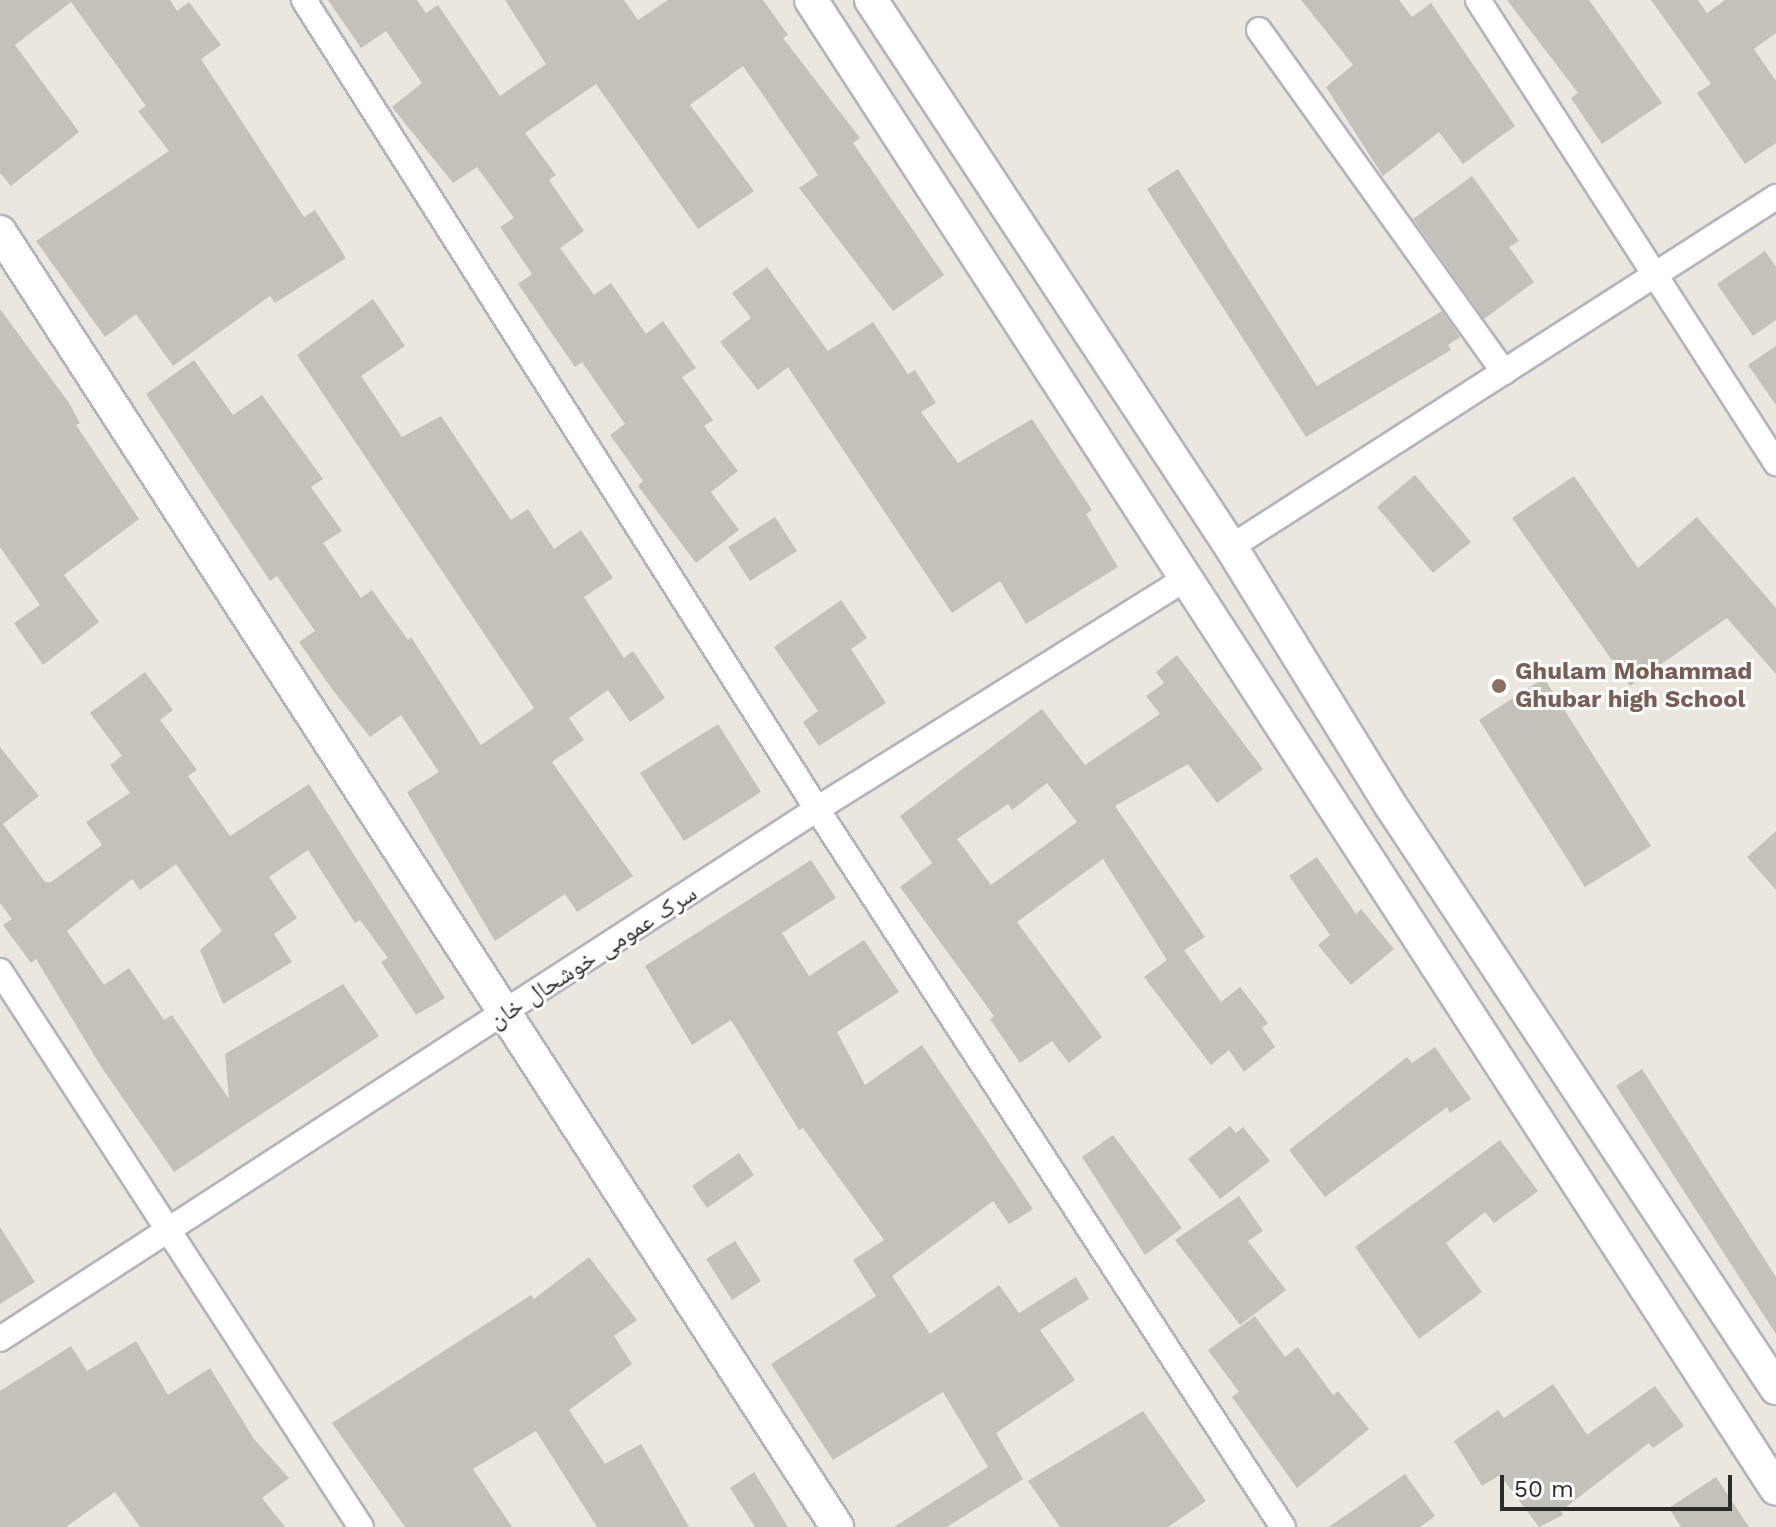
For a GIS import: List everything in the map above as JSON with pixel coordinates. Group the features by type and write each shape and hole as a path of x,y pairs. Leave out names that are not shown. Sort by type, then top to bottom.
{"street":[{"path":"304,0 817,809 1283,1527"},
{"path":"811,0 1776,1489"},
{"path":"871,0 1030,247 1231,547 1391,806 1776,1388"},
{"path":"1478,0 1776,463"},
{"path":"1259,30 1504,372"},
{"path":"1231,547 1776,197"},
{"path":"0,232 837,1527"},
{"path":"988,274 1030,247"},
{"name":"سرک عمومی خوشحال خان","path":"0,1339 505,1016 817,809 1187,578"},
{"path":"1349,831 1391,806"},
{"path":"0,971 361,1527"}],"building":[{"path":"0,0 170,0 177,11 189,2 221,45 201,59 304,217 315,210 346,258 275,303 270,296 173,366 136,314 105,337 36,241 169,151 138,111 146,106 71,2 15,45 79,132 11,186 0,173"},
{"path":"328,0 417,0 426,13 438,5 500,96 546,64 505,0 624,0 638,20 668,0 763,0 788,35 783,38 860,138 853,143 944,275 893,311 799,188 818,175 743,66 690,105 754,191 698,229 596,84 525,133 556,175 549,180 584,231 560,248 594,295 611,283 646,334 663,321 696,368 682,377 713,420 704,426 738,471 711,492 739,530 696,563 638,486 643,481 610,435 625,424 582,362 575,367 518,284 532,274 500,227 514,218 477,167 453,183 392,107 422,83 386,31 361,48"},
{"path":"1301,0 1399,0 1412,17 1431,3 1515,126 1463,164 1439,132 1383,176 1326,87 1353,65"},
{"path":"1507,0 1589,0 1662,103 1602,144 1571,98 1578,93"},
{"path":"1651,0 1698,0 1707,13 1725,0 1776,0 1776,33 1754,49 1776,81 1776,143 1745,164 1697,93 1711,84"},
{"path":"1178,169 1317,386 1442,311 1460,337 1448,345 1451,350 1306,437 1147,189"},
{"path":"1472,176 1519,241 1509,247 1534,282 1484,319 1413,219"},
{"path":"1765,251 1776,267 1776,320 1753,336 1717,284"},
{"path":"767,267 828,351 873,322 908,374 915,370 936,403 921,412 958,463 1032,419 1092,510 1086,514 1118,567 1026,624 1000,581 952,613 788,367 758,390 720,342 751,318 732,293"},
{"path":"373,299 405,346 361,376 402,437 441,416 511,520 528,509 554,549 581,530 613,578 584,597 624,658 633,651 665,698 630,722 608,690 569,718 584,740 552,762 633,876 577,912 565,894 495,941 407,792 439,772 401,715 370,737 332,689 299,642 315,631 277,576 270,581 146,394 194,360 233,415 262,395 323,479 311,487 342,531 323,543 361,598 372,590 408,640 411,637 481,745 534,708 297,355"},
{"path":"0,309 69,403 80,423 76,425 139,519 64,575 99,622 43,665 14,623 40,605 0,547"},
{"path":"1776,346 1776,405 1748,365"},
{"path":"1415,475 1471,542 1433,573 1377,507"},
{"path":"1574,476 1638,568 1697,517 1776,608 1776,674 1727,618 1630,686 1512,518"},
{"path":"775,517 797,551 750,581 728,547"},
{"path":"841,600 867,638 851,649 886,703 819,746 803,722 818,711 774,647"},
{"path":"1177,655 1263,769 1217,803 1188,764 1115,806 1205,937 1184,950 1221,1002 1240,987 1268,1023 1262,1028 1275,1047 1244,1072 1229,1050 1211,1065 1144,977 1167,960 1103,859 1017,922 1102,1037 1069,1063 1052,1041 1020,1063 990,1019 994,1016 900,887 932,863 900,816 1042,709 1085,765 1160,714 1146,696 1164,683 1156,672","holes":["1047,783 1077,822 991,885 957,839 1008,804 1012,810"]},
{"path":"145,672 173,710 160,720 197,770 188,776 230,836 309,784 445,998 416,1015 381,962 388,958 360,920 355,923 308,850 269,877 297,918 274,934 292,962 223,1004 200,950 222,931 176,864 140,890 132,879 67,931 104,985 129,968 164,1020 172,1015 229,1099 225,1054 343,984 379,1036 174,1172 102,1068 36,959 31,963 3,925 12,919 0,903 0,747 39,796 3,824 45,882 51,882 102,845 86,822 130,793 110,765 122,756 90,713"},
{"path":"1544,678 1651,846 1585,887 1479,720"},
{"path":"718,724 761,792 684,841 640,773"},
{"path":"1776,831 1776,890 1747,857"},
{"path":"1317,857 1356,914 1361,909 1394,949 1351,985 1318,945 1330,935 1289,876"},
{"path":"811,860 836,898 782,933 809,976 864,940 899,992 837,1032 865,1085 922,1045 1033,1209 1009,1224 993,1201 892,1276 930,1334 999,1285 1019,1313 1076,1277 1089,1299 1040,1330 1075,1380 996,1433 1023,1479 947,1527 894,1527 988,1467 943,1392 833,1460 771,1364 876,1296 853,1260 884,1240 803,1128 799,1130 731,1020 692,1045 645,966"},
{"path":"1435,1047 1471,1099 1450,1113 1447,1107 1325,1197 1289,1150 1407,1057 1412,1063"},
{"path":"1642,1069 1776,1277 1776,1334 1616,1086"},
{"path":"1230,1126 1236,1133 1243,1127 1270,1161 1220,1199 1188,1159"},
{"path":"1113,1135 1182,1228 1145,1255 1082,1157"},
{"path":"1500,1140 1538,1191 1494,1223 1485,1212 1446,1243 1482,1292 1419,1339 1355,1247"},
{"path":"739,1153 754,1175 707,1208 692,1186"},
{"path":"1239,1196 1263,1231 1248,1241 1286,1290 1240,1325 1175,1240"},
{"path":"0,1227 35,1282 0,1304"},
{"path":"735,1241 761,1281 732,1300 706,1259"},
{"path":"589,1257 637,1320 614,1336 632,1364 569,1410 605,1464 641,1444 689,1527 597,1527 536,1431 473,1469 512,1527 405,1527 332,1423 531,1295 534,1299"},
{"path":"1255,1316 1285,1357 1298,1347 1333,1395 1338,1391 1369,1429 1297,1488 1232,1397 1239,1392 1208,1350"},
{"path":"136,1341 168,1395 210,1368 254,1439 289,1478 262,1498 285,1527 140,1527 115,1492 66,1527 0,1527 0,1391 71,1346 87,1371"},
{"path":"1553,1384 1587,1435 1655,1386 1684,1426 1653,1448 1649,1443 1561,1511 1563,1515 1539,1527 1500,1475 1482,1486 1454,1441 1498,1410 1504,1418"},
{"path":"1143,1411 1206,1501 1168,1527 1060,1527 1028,1481"},
{"path":"754,1472 788,1527 755,1527 730,1488"},
{"path":"1405,1474 1435,1516 1420,1527 1329,1527"},
{"path":"1716,1477 1749,1527 1681,1527 1669,1508"}],"place":[{"name":"Ghulam Mohammad Ghubar high School","path":"1499,686"}]}
